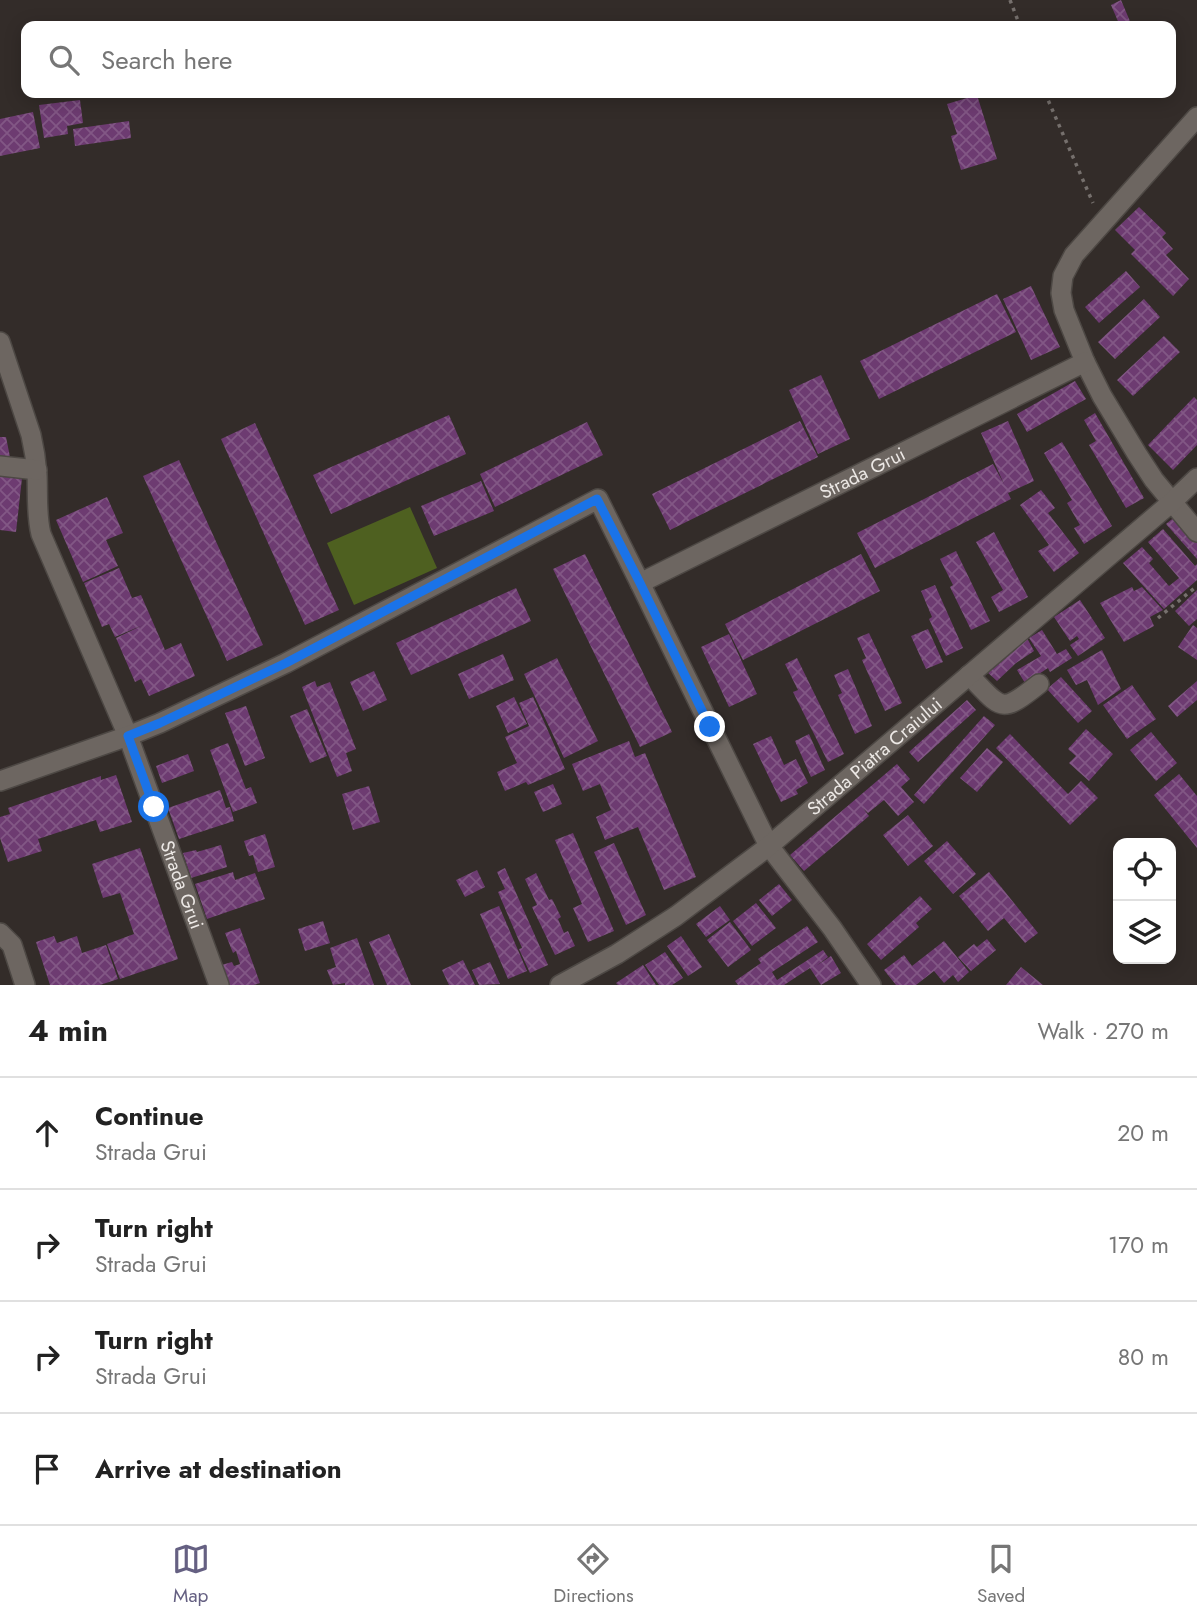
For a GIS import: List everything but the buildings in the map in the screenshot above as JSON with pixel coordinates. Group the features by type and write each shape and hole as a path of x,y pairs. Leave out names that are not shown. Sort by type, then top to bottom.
{"street":[{"path":"1197,117 1074,255 1063,276 1061,293 1064,310 1102,396 1154,480 1197,532"},
{"name":"Strada Grui","path":"0,342 31,435 37,470 37,513 41,534 128,736 217,982"},
{"name":"Strada Grui","path":"640,583 1085,362"},
{"path":"0,466 37,470"},
{"name":"Strada Piatra Craiului","path":"560,985 617,954 676,916 769,846 1197,478"},
{"path":"0,781 160,723 286,663 597,499 769,846 871,985"},
{"path":"969,675 995,702 1007,705 1039,684"},
{"path":"0,933 12,945 25,985"},
{"path":"197,985 217,982"}],"path":[{"path":"1010,0 1018,21"},
{"path":"1047,98 1103,222"},
{"path":"1158,618 1197,586"}],"green space":[{"path":"410,507 437,568 354,605 327,543"}],"route":[{"path":"154,807 128,736 286,663 597,499 710,727"}]}
